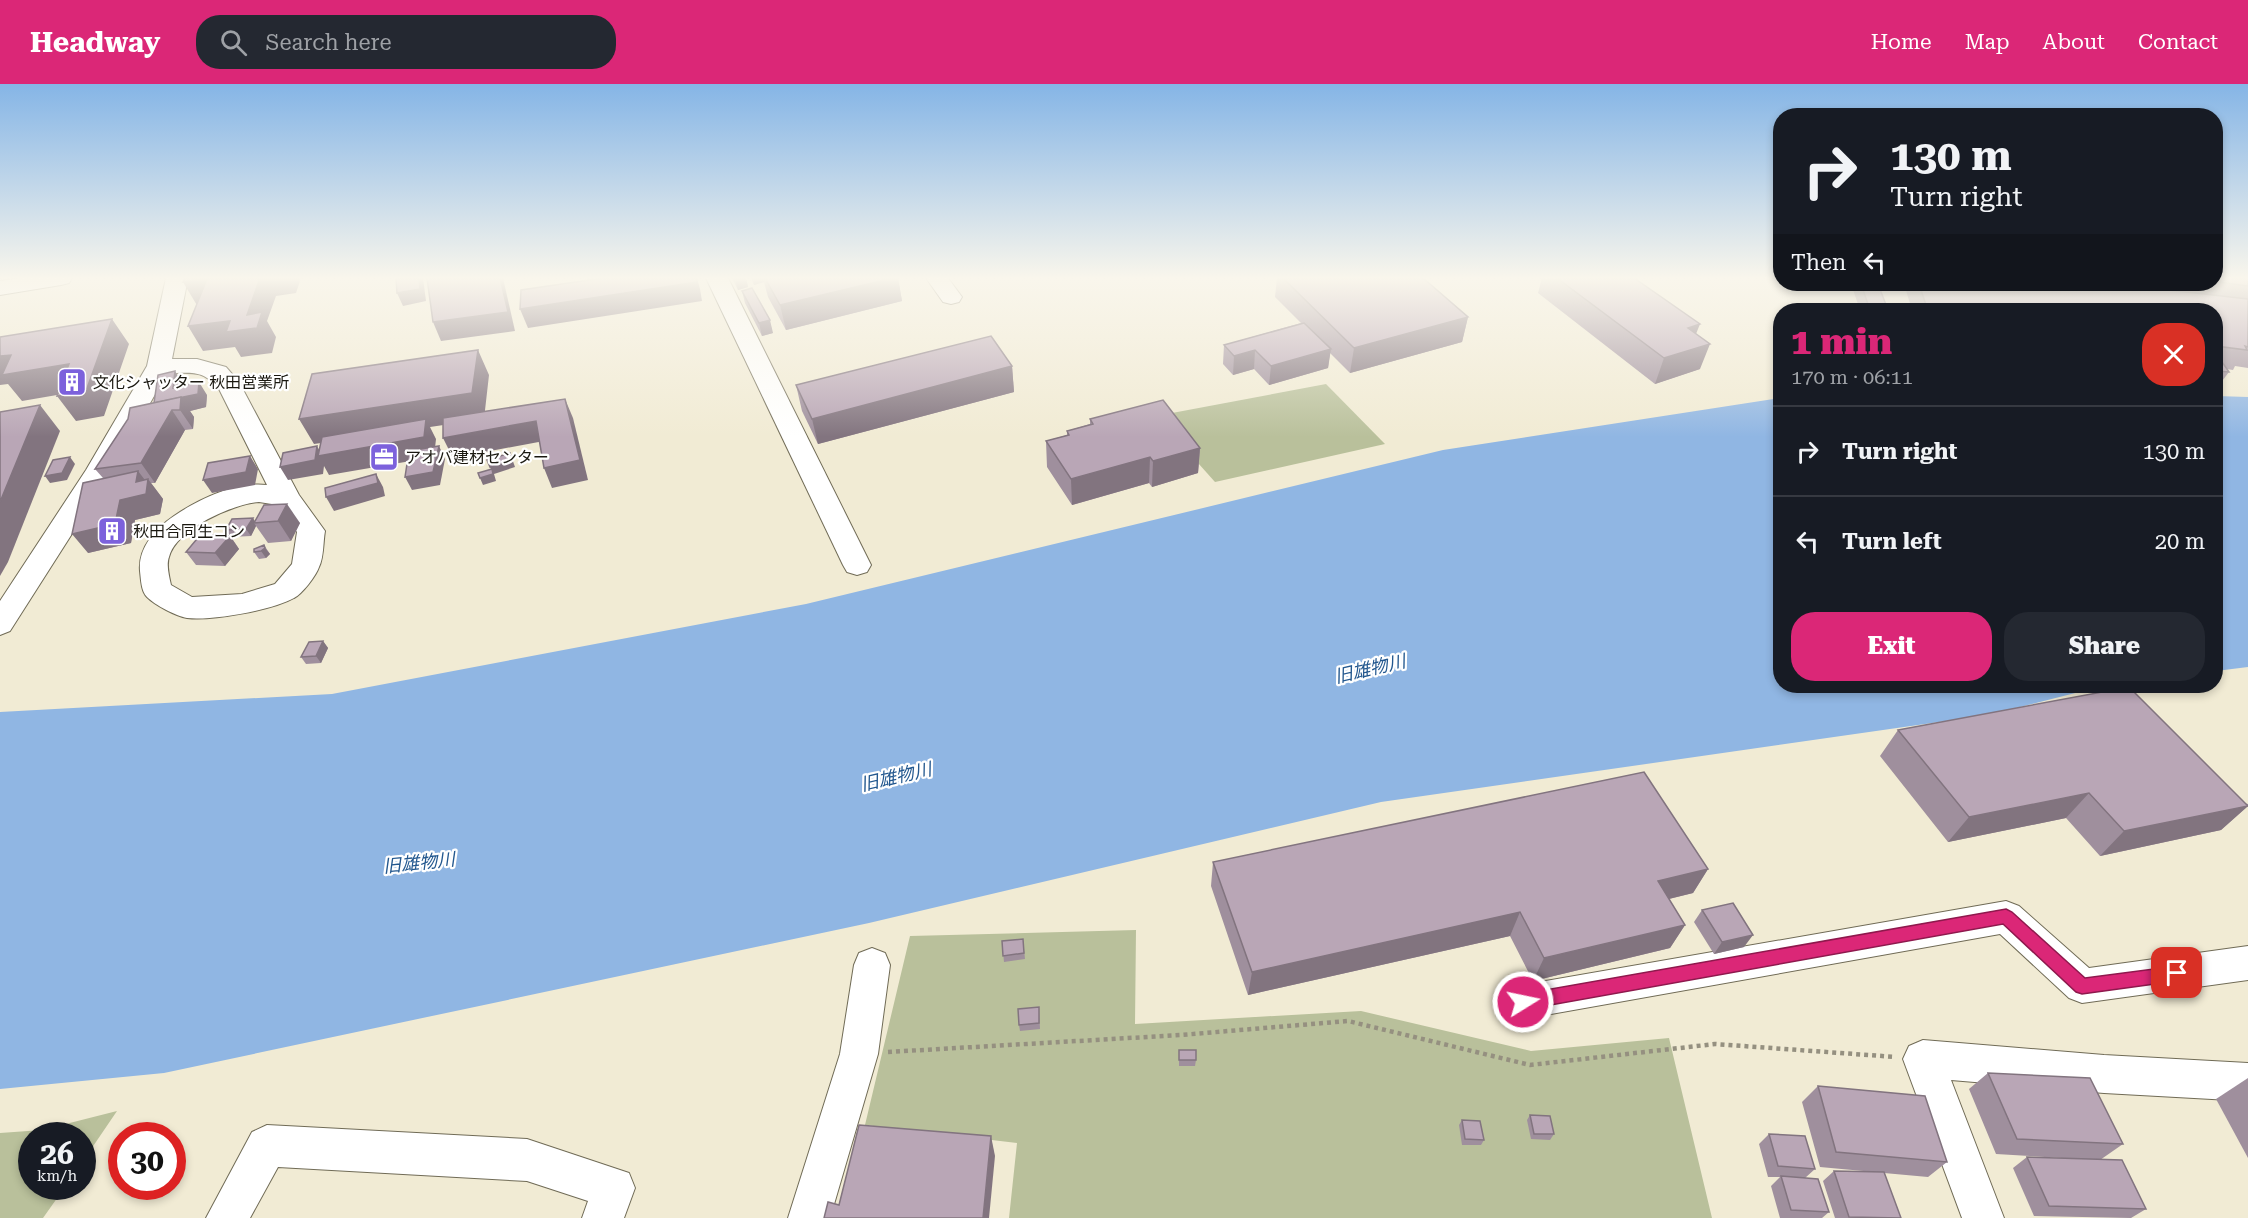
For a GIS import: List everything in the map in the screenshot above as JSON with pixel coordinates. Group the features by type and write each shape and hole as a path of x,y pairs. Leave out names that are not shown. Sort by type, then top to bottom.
{"street":[{"path":"0,624 99,471 159,366 166,331"},
{"path":"743,331 857,565"},
{"path":"159,366 197,366 218,372 230,387 286,498 311,531 306,566 285,591 242,604 188,608 157,590 154,556 172,530 181,523 232,499 258,493 286,498"},
{"path":"1523,1002 2006,917 2082,986 2248,963"},
{"path":"809,1218 859,1054 872,965"},
{"path":"1983,1218 1923,1059 2104,1074 2248,1082"},
{"path":"226,1218 267,1146 527,1160 614,1188 603,1218"}],"path":[{"path":"859,1054 1181,1035 1348,1021 1530,1065 1716,1044 1923,1059"}],"green space":[{"path":"1326,384 1385,444 1215,482 1156,416"},
{"path":"1136,930 1135,1024 1361,1011 1531,1051 1669,1038 1712,1218 1009,1218 1017,1143 865,1125 910,936"},
{"path":"117,1111 96,1142 96,1122 74,1122"},
{"path":"18,1132 18,1200 56,1200 43,1218 0,1218 0,1133"}],"water":[{"path":"2223,396 2248,397 2248,667 2223,670"},
{"name":"旧雄物川","path":"1773,399 1773,693 2075,693 1988,715 1381,802 869,923 164,1073 0,1089 0,712 332,694 806,604 1443,450"}],"building":[{"path":"38,331 108,331 86,391 57,396 69,364 2,375 11,355 0,356 0,337"},
{"path":"1275,331 1312,331 1331,349 1271,366 1255,350 1234,356 1224,345"},
{"path":"1337,331 1417,331 1354,348"},
{"path":"1628,331 1692,331 1710,344 1664,358"},
{"path":"2223,331 2248,331 2248,347 2245,346 2247,350 2223,347"},
{"path":"991,336 1012,366 812,419 796,385"},
{"path":"478,350 472,393 299,419 312,374"},
{"path":"2223,363 2229,372 2223,372"},
{"path":"175,371 173,388 199,382 198,394 154,403 158,375"},
{"path":"181,397 180,410 172,410 141,463 95,469 128,419 130,408"},
{"path":"565,399 580,460 544,468 536,421 443,438 443,418"},
{"path":"1163,400 1200,448 1153,461 1150,457 1071,479 1046,441 1069,435 1067,431 1093,424 1090,419"},
{"path":"40,405 0,502 0,412"},
{"path":"426,419 424,437 318,456 322,437"},
{"path":"317,446 315,460 280,467 283,453"},
{"path":"439,446 433,472 405,477 409,451"},
{"path":"510,453 512,460 490,467 487,460"},
{"path":"250,456 246,472 203,480 208,463"},
{"path":"70,457 62,473 45,476 53,460"},
{"path":"492,469 493,474 480,478 478,473"},
{"path":"138,471 136,482 148,479 146,494 120,500 115,524 72,534 83,483"},
{"path":"376,474 378,483 326,497 325,488"},
{"path":"287,504 278,521 254,523 264,505"},
{"path":"253,518 246,529 226,530 232,519"},
{"path":"201,534 230,536 215,553 186,552"},
{"path":"264,545 265,548 261,551 254,552 254,549"},
{"path":"323,641 316,656 301,657 309,642"},
{"path":"2097,693 2135,693 2248,806 2124,831 2089,793 1969,817 1898,730"},
{"path":"1644,772 1708,869 1658,881 1685,925 1544,958 1520,912 1252,972 1213,862"},
{"path":"1733,903 1753,935 1722,942 1702,910"},
{"path":"1023,939 1024,953 1003,956 1002,941"},
{"path":"1039,1007 1039,1023 1019,1025 1018,1009"},
{"path":"1179,1050 1196,1050 1196,1060 1179,1060"},
{"path":"1988,1073 2090,1078 2123,1144 2017,1139"},
{"path":"1818,1086 1925,1096 1947,1162 1836,1152"},
{"path":"1530,1115 1550,1116 1554,1134 1534,1134"},
{"path":"1462,1120 1480,1121 1484,1140 1465,1139"},
{"path":"859,1125 991,1136 983,1218 824,1218 828,1202 839,1205"},
{"path":"1769,1134 1805,1136 1815,1169 1778,1166"},
{"path":"2027,1157 2122,1160 2146,1209 2049,1206"},
{"path":"1834,1171 1884,1172 1901,1218 1849,1217"},
{"path":"1781,1176 1818,1179 1829,1212 1791,1210"}],"place":[{"name":"文化シャッター 秋田営業所","path":"72,382"},
{"name":"アオバ建材センター","path":"384,457"},
{"name":"秋田合同生コン","path":"112,531"}],"route":[{"path":"1523,1002 2006,917 2082,986 2177,973"}]}
